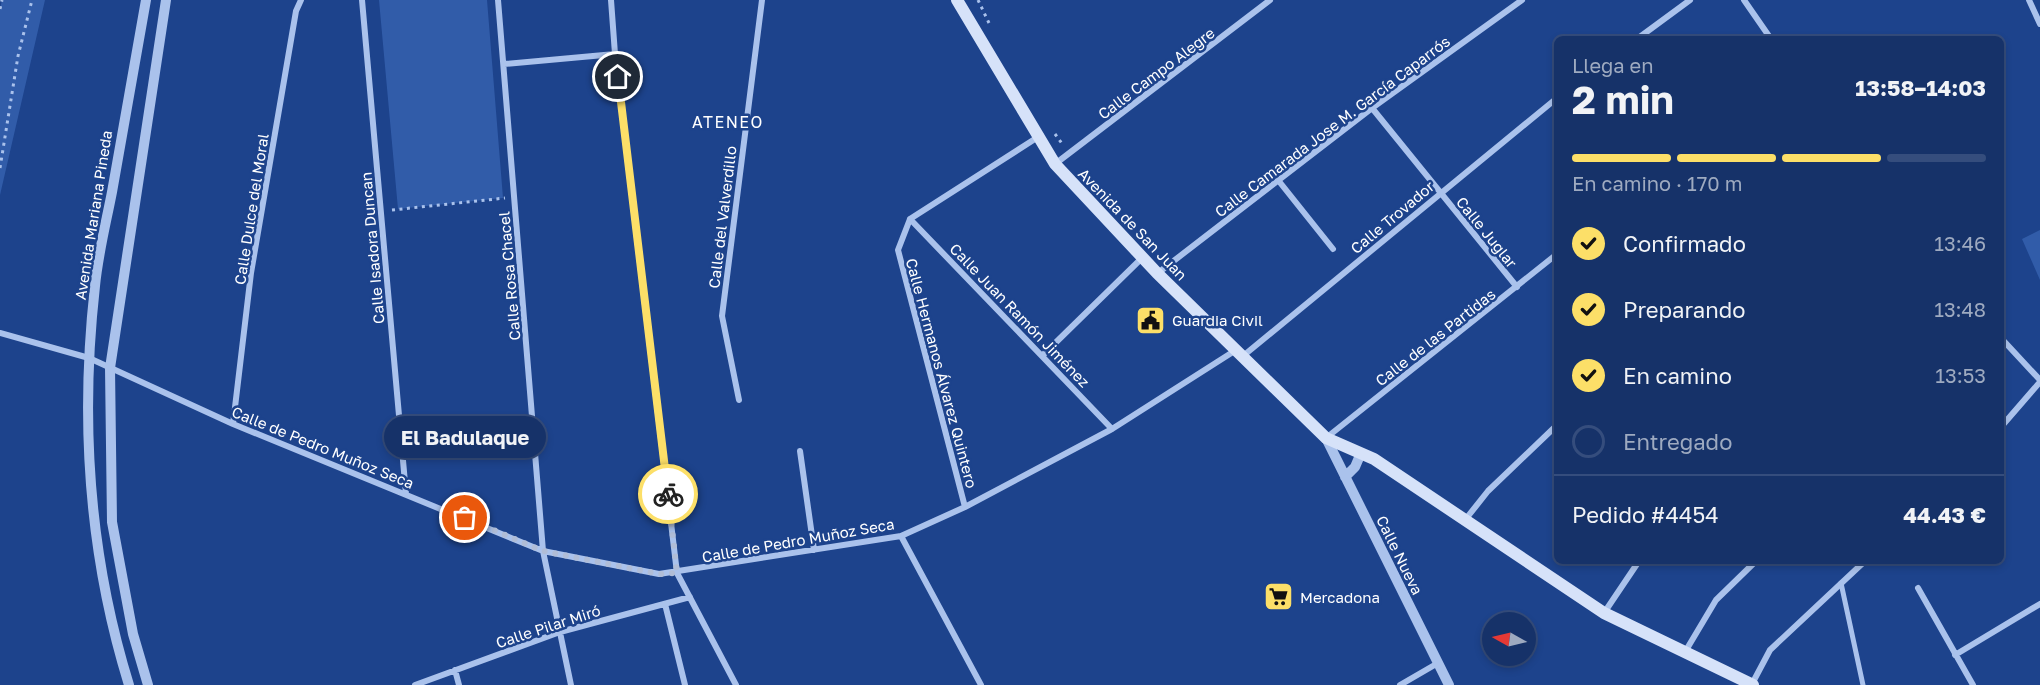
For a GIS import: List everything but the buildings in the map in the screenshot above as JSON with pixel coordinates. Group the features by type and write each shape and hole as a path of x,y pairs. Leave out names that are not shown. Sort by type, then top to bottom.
{"main road":[{"name":"Avenida de San Juan","path":"957,0 1055,164 1157,273 1326,438"},
{"path":"1326,438 1374,459 1604,613 1752,685"}],"street":[{"name":"Avenida Mariana Pineda","path":"129,685 118,648 97,545 89,471 87,416 95,284 146,0"},
{"path":"148,685 133,634 112,522 110,368 166,0"},
{"name":"Calle Dulce del Moral","path":"233,424 252,273 296,11 301,0"},
{"name":"Calle Isadora Duncan","path":"362,0 406,494"},
{"name":"Calle Rosa Chacel","path":"498,0 543,551 571,685"},
{"path":"611,0 615,54 677,573 736,685"},
{"name":"Calle del Valverdillo","path":"739,400 722,316 762,0"},
{"name":"Calle Campo Alegre","path":"1055,164 1270,0"},
{"name":"Calle Camarada Jose M. García Caparrós","path":"1157,273 1372,108 1522,0"},
{"path":"1641,36 1690,0"},
{"path":"1744,0 1769,36"},
{"path":"2029,0 2040,24"},
{"path":"504,64 615,54"},
{"name":"Calle Trovador","path":"1240,353 1554,100"},
{"name":"Calle Juglar","path":"1372,108 1517,287"},
{"path":"910,219 1038,137"},
{"path":"1278,180 1333,249"},
{"name":"Calle Juan Ramón Jiménez","path":"910,219 1112,429"},
{"name":"Calle Hermanos Álvarez Quintero","path":"910,219 898,250 965,507"},
{"name":"Calle de las Partidas","path":"1326,438 1554,256"},
{"path":"1043,355 1143,257"},
{"name":"Calle de Pedro Muñoz Seca","path":"0,333 89,358 233,424 543,551 659,574 677,573 901,536 965,507 1112,429 1240,353"},
{"path":"2004,341 2040,381 2004,423"},
{"path":"1465,520 1488,491 1554,428"},
{"name":"Calle Nueva","path":"1326,438 1449,685"},
{"path":"800,451 814,550"},
{"path":"1345,477 1355,467 1361,453"},
{"path":"901,536 981,685"},
{"path":"1604,613 1637,564"},
{"path":"1684,653 1716,600 1753,564"},
{"path":"1752,685 1770,650 1862,564"},
{"path":"1841,583 1863,685"},
{"path":"1918,588 1973,685"},
{"name":"Calle Pilar Miró","path":"416,685 560,632 690,597"},
{"path":"665,604 685,685"},
{"path":"1955,655 2040,604"},
{"path":"1400,685 1438,663"},
{"path":"455,670 459,685"}],"path":[{"path":"0,9 2,0"},
{"path":"0,168 14,77 32,0"},
{"path":"978,0 992,30"},
{"path":"1050,126 1070,154"},
{"path":"381,211 515,198"}],"shaded area":[{"path":"2,0 45,0 0,195 0,9"},
{"path":"379,0 487,0 503,198 398,209"},
{"path":"2040,230 2040,280 2022,239"}],"way so far":[{"path":"465,518 543,551 659,574 677,573 668,494"}],"place":[{"name":"Guardia Civil","path":"1151,320"},
{"name":"El Badulaque","path":"465,518"},
{"name":"Mercadona","path":"1279,597"}],"district":[{"name":"ATENEO","path":"728,122"}],"route":[{"path":"618,77 668,494"}]}
